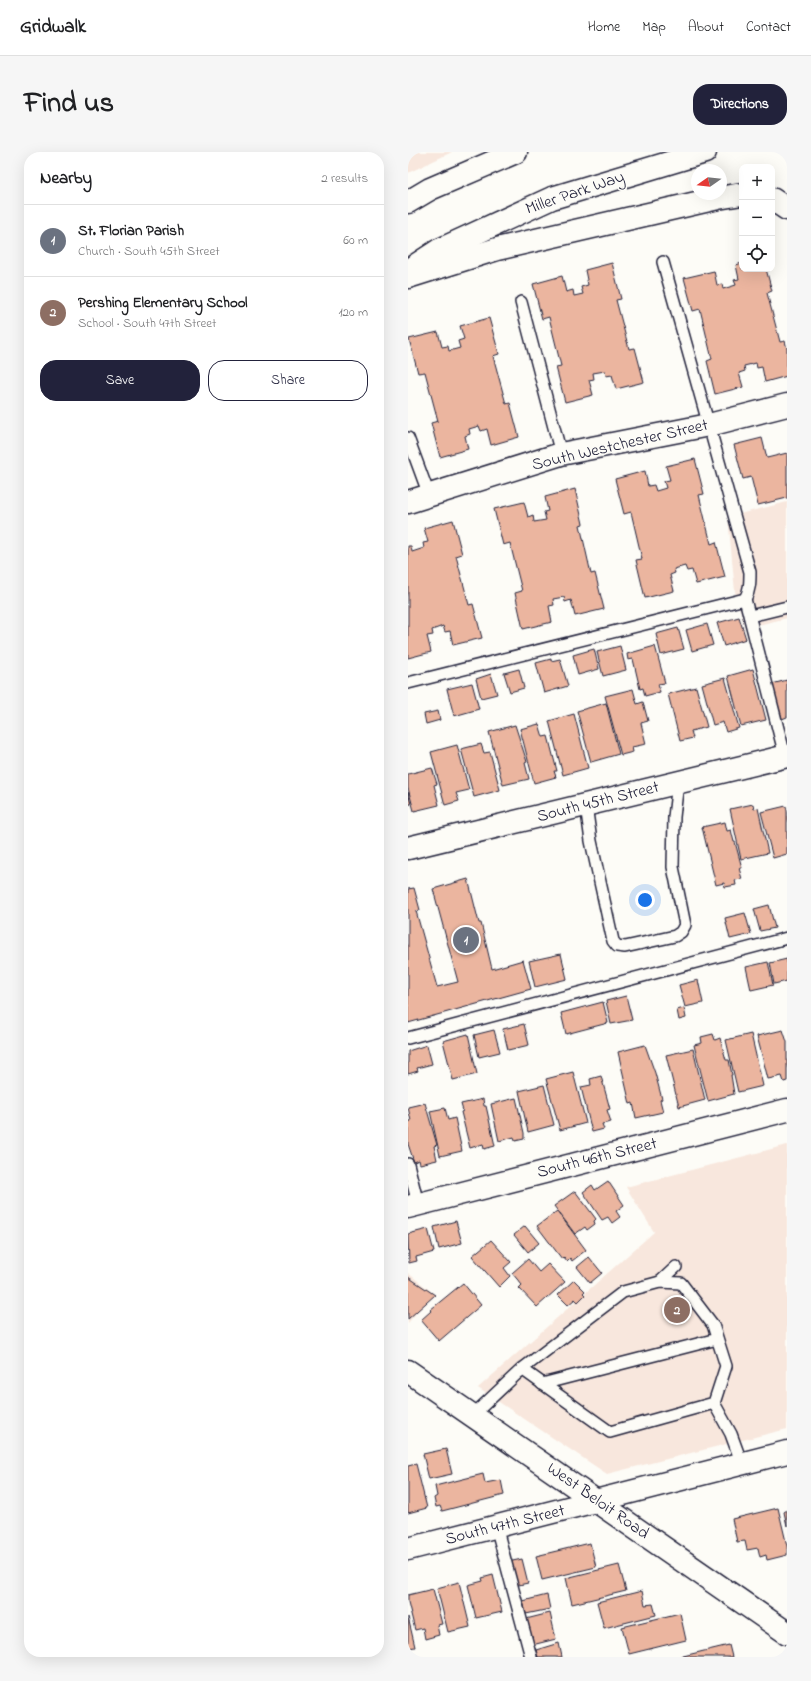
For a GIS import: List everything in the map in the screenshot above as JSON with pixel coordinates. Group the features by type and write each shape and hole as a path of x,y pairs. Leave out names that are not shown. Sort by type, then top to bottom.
{"street":[{"path":"408,202 430,189 516,152"},
{"name":"Miller Park Way","path":"408,270 439,250 552,198 705,152"},
{"path":"408,277 497,249 739,194"},
{"path":"774,200 787,209"},
{"name":"South Westchester Street","path":"408,502 561,454 709,425 787,405"},
{"name":"South 45th Street","path":"408,848 678,782 786,758"},
{"name":"South 46th Street","path":"413,1205 787,1110"},
{"name":"West Beloit Road","path":"412,1376 473,1415 787,1633"},
{"name":"South 47th Street","path":"408,1549 787,1452"}],"lane":[{"path":"408,683 745,599 748,594 750,584 750,572 663,262"},
{"path":"521,302 561,454"},
{"path":"408,438 430,495"},
{"path":"745,599 786,758"},
{"path":"750,616 787,607"},
{"path":"586,805 591,841 613,942 617,946 625,947 675,936 681,932 685,925 673,867 674,818 678,782"},
{"path":"408,1038 787,938"},
{"path":"408,1164 413,1205"},
{"path":"660,1282 676,1267"},
{"path":"473,1415 522,1369 623,1292 660,1282 681,1283 713,1325 726,1366 714,1403 731,1434 742,1464"},
{"path":"542,1384 717,1339"},
{"path":"522,1369 610,1432 714,1403"},
{"path":"496,1526 531,1657"}],"shaded area":[{"path":"408,152 452,152 408,173"},
{"path":"787,502 787,618 745,628 735,592 728,517"},
{"path":"787,1145 787,1429 607,1474 478,1388 654,1232 626,1187"},
{"path":"408,1273 433,1293 408,1323"}],"building":[{"path":"612,263 621,299 616,300 629,349 635,348 644,382 616,389 612,375 606,376 605,371 593,373 594,379 589,380 593,395 565,402 556,367 561,366 549,317 542,319 533,284 562,276 566,292 573,290 574,296 583,294 581,287 588,285 585,270"},
{"path":"739,264 739,272 767,272 772,291 767,293 780,342 785,341 787,349 787,376 765,382 762,367 757,368 756,363 744,366 745,371 739,373 743,387 715,394 707,361 712,359 700,309 693,311 684,278 714,271 717,285 722,284 723,289 736,285 734,280 739,279 736,265"},
{"path":"489,318 499,354 493,356 506,404 510,403 519,437 491,445 487,429 481,431 479,426 469,429 470,434 465,436 468,449 440,457 431,423 438,421 425,372 418,373 409,339 438,332 442,347 448,346 449,351 460,348 458,341 464,339 460,326"},
{"path":"762,438 767,458 787,453 787,498 758,505 751,477 743,479 734,445"},
{"path":"695,459 704,494 699,495 711,544 716,542 725,577 696,584 692,570 687,571 685,566 674,569 675,573 670,575 674,591 645,598 636,560 642,559 631,512 624,514 615,479 645,471 648,486 654,485 656,491 666,488 664,481 670,480 666,466"},
{"path":"575,489 583,524 580,525 591,574 595,573 604,609 575,616 571,600 565,602 564,597 553,599 554,605 549,606 552,622 523,629 515,593 522,591 510,543 503,545 494,509 524,502 528,517 533,515 534,522 546,520 544,512 548,511 545,497"},
{"path":"453,520 462,554 456,556 469,605 473,604 482,638 453,645 450,631 445,632 443,626 432,630 433,635 427,636 431,652 408,658 408,546 411,546 412,552 424,548 423,543 428,542 424,528"},
{"path":"739,617 746,639 724,646 717,623"},
{"path":"707,624 713,645 692,651 686,630"},
{"path":"678,628 684,649 661,655 656,634"},
{"path":"620,646 626,670 603,676 597,652"},
{"path":"655,646 665,683 658,684 660,692 645,696 643,688 640,689 633,659 628,660 627,654"},
{"path":"594,649 599,669 578,675 573,655"},
{"path":"551,659 551,661 560,659 568,686 544,693 536,663"},
{"path":"519,669 524,688 510,692 504,673"},
{"path":"753,669 766,720 741,726 728,676"},
{"path":"491,674 497,694 481,698 476,679"},
{"path":"725,678 739,728 726,732 723,722 713,725 702,684"},
{"path":"787,680 787,717 782,719 772,684"},
{"path":"472,683 479,709 454,716 447,689"},
{"path":"696,687 707,727 691,731 693,738 680,741 668,694"},
{"path":"633,689 637,704 643,702 648,721 641,723 646,744 632,747 633,752 621,755 605,696"},
{"path":"606,703 619,754 591,762 577,711"},
{"path":"438,711 440,720 426,724 424,714"},
{"path":"574,714 588,768 563,775 549,721"},
{"path":"539,724 543,737 548,736 557,771 554,771 556,777 534,783 520,729"},
{"path":"515,725 527,762 525,763 529,779 503,785 489,732"},
{"path":"481,744 484,753 490,752 500,790 474,797 461,749"},
{"path":"457,745 469,790 456,793 459,801 445,805 431,752"},
{"path":"432,768 437,784 434,785 439,805 414,811 408,788 408,774"},
{"path":"408,792 411,804 408,805"},
{"path":"753,804 754,809 758,808 768,853 741,859 730,809"},
{"path":"786,806 787,854 773,858 761,812"},
{"path":"725,822 727,831 731,830 735,842 742,868 739,868 742,879 735,880 736,885 725,887 724,883 716,885 702,827"},
{"path":"468,879 479,923 481,923 492,969 523,960 531,989 408,1023 408,889 414,888 420,910 416,911 437,987 458,982 433,889"},
{"path":"769,905 775,928 760,931 754,909"},
{"path":"745,913 751,934 730,939 725,918"},
{"path":"561,954 567,979 535,987 529,961"},
{"path":"787,959 787,981 774,984 770,963"},
{"path":"768,962 773,985 751,990 746,967"},
{"path":"698,980 703,1003 685,1007 679,985"},
{"path":"626,996 632,1020 611,1024 606,1001"},
{"path":"603,1002 608,1023 566,1034 561,1013"},
{"path":"684,1008 686,1018 679,1020 677,1010"},
{"path":"524,1024 529,1045 508,1050 503,1029"},
{"path":"494,1030 500,1052 479,1057 474,1035"},
{"path":"783,1030 787,1042 787,1081 784,1082 782,1076 768,1079 757,1036"},
{"path":"468,1034 477,1074 453,1080 443,1041"},
{"path":"713,1034 715,1040 720,1038 726,1060 729,1060 734,1094 708,1101 694,1045 702,1043 701,1037"},
{"path":"751,1034 763,1086 738,1092 726,1040"},
{"path":"427,1045 432,1064 417,1068 418,1071 408,1074 408,1051"},
{"path":"645,1045 662,1099 660,1100 663,1112 636,1118 633,1103 630,1104 618,1052"},
{"path":"693,1049 705,1100 679,1107 666,1055"},
{"path":"573,1072 586,1123 560,1130 546,1079"},
{"path":"601,1076 610,1109 607,1110 611,1122 602,1124 604,1129 592,1132 581,1087 591,1085 590,1079"},
{"path":"544,1085 554,1125 528,1132 519,1091"},
{"path":"516,1098 524,1139 515,1141 514,1137 499,1141 491,1104"},
{"path":"483,1099 495,1146 484,1149 483,1144 470,1148 461,1112 463,1111 461,1104"},
{"path":"425,1103 437,1145 434,1146 437,1160 420,1164 419,1160 414,1162 408,1144 408,1122 411,1121 408,1107"},
{"path":"445,1108 448,1120 455,1118 462,1151 440,1156 430,1111"},
{"path":"608,1181 624,1205 616,1211 620,1217 612,1223 608,1217 602,1220 583,1192 592,1185 595,1190"},
{"path":"575,1191 596,1219 594,1221 595,1224 587,1230 585,1227 575,1234 554,1206"},
{"path":"557,1211 586,1250 572,1261 570,1258 567,1261 564,1257 562,1259 537,1226"},
{"path":"456,1221 462,1243 439,1249 434,1227"},
{"path":"525,1226 539,1243 528,1252 514,1235"},
{"path":"428,1229 434,1252 416,1257 417,1261 409,1263 408,1234"},
{"path":"491,1240 511,1262 504,1268 510,1276 499,1287 472,1256"},
{"path":"589,1257 602,1273 590,1283 577,1267"},
{"path":"528,1259 539,1272 548,1264 565,1282 537,1307 519,1288 522,1285 512,1273"},
{"path":"408,1277 435,1295 408,1319"},
{"path":"574,1280 585,1291 583,1293 585,1295 578,1302 575,1299 568,1305 558,1295"},
{"path":"463,1283 481,1305 439,1341 421,1320 431,1311 430,1310"},
{"path":"446,1449 452,1474 429,1479 423,1454"},
{"path":"416,1464 427,1508 408,1513 408,1466"},
{"path":"483,1474 485,1483 501,1480 504,1495 442,1511 440,1506 436,1507 434,1498 437,1496 435,1486"},
{"path":"778,1508 787,1546 787,1555 767,1560 766,1555 760,1557 758,1548 747,1550 745,1541 737,1542 732,1519"},
{"path":"787,1510 787,1526 784,1512"},
{"path":"590,1543 596,1567 542,1580 536,1556"},
{"path":"522,1559 528,1583 514,1586 508,1562"},
{"path":"619,1565 626,1591 572,1604 566,1578"},
{"path":"493,1575 502,1612 476,1618 468,1585 483,1581 482,1578"},
{"path":"459,1582 470,1627 448,1632 437,1588"},
{"path":"433,1589 442,1624 437,1625 439,1635 425,1639 423,1628 415,1630 408,1602 408,1595"},
{"path":"642,1591 645,1605 653,1604 656,1615 604,1628 597,1602"},
{"path":"547,1595 550,1609 526,1614 523,1601"},
{"path":"550,1613 556,1639 532,1645 526,1619"},
{"path":"680,1613 686,1640 629,1654 622,1627"},
{"path":"408,1617 415,1647 408,1648"},
{"path":"559,1643 562,1657 538,1657 536,1650"},
{"path":"729,1645 732,1657 679,1657"}],"place":[{"name":"St. Florian Parish","path":"466,940"},
{"name":"Pershing Elementary School","path":"677,1310"}]}
